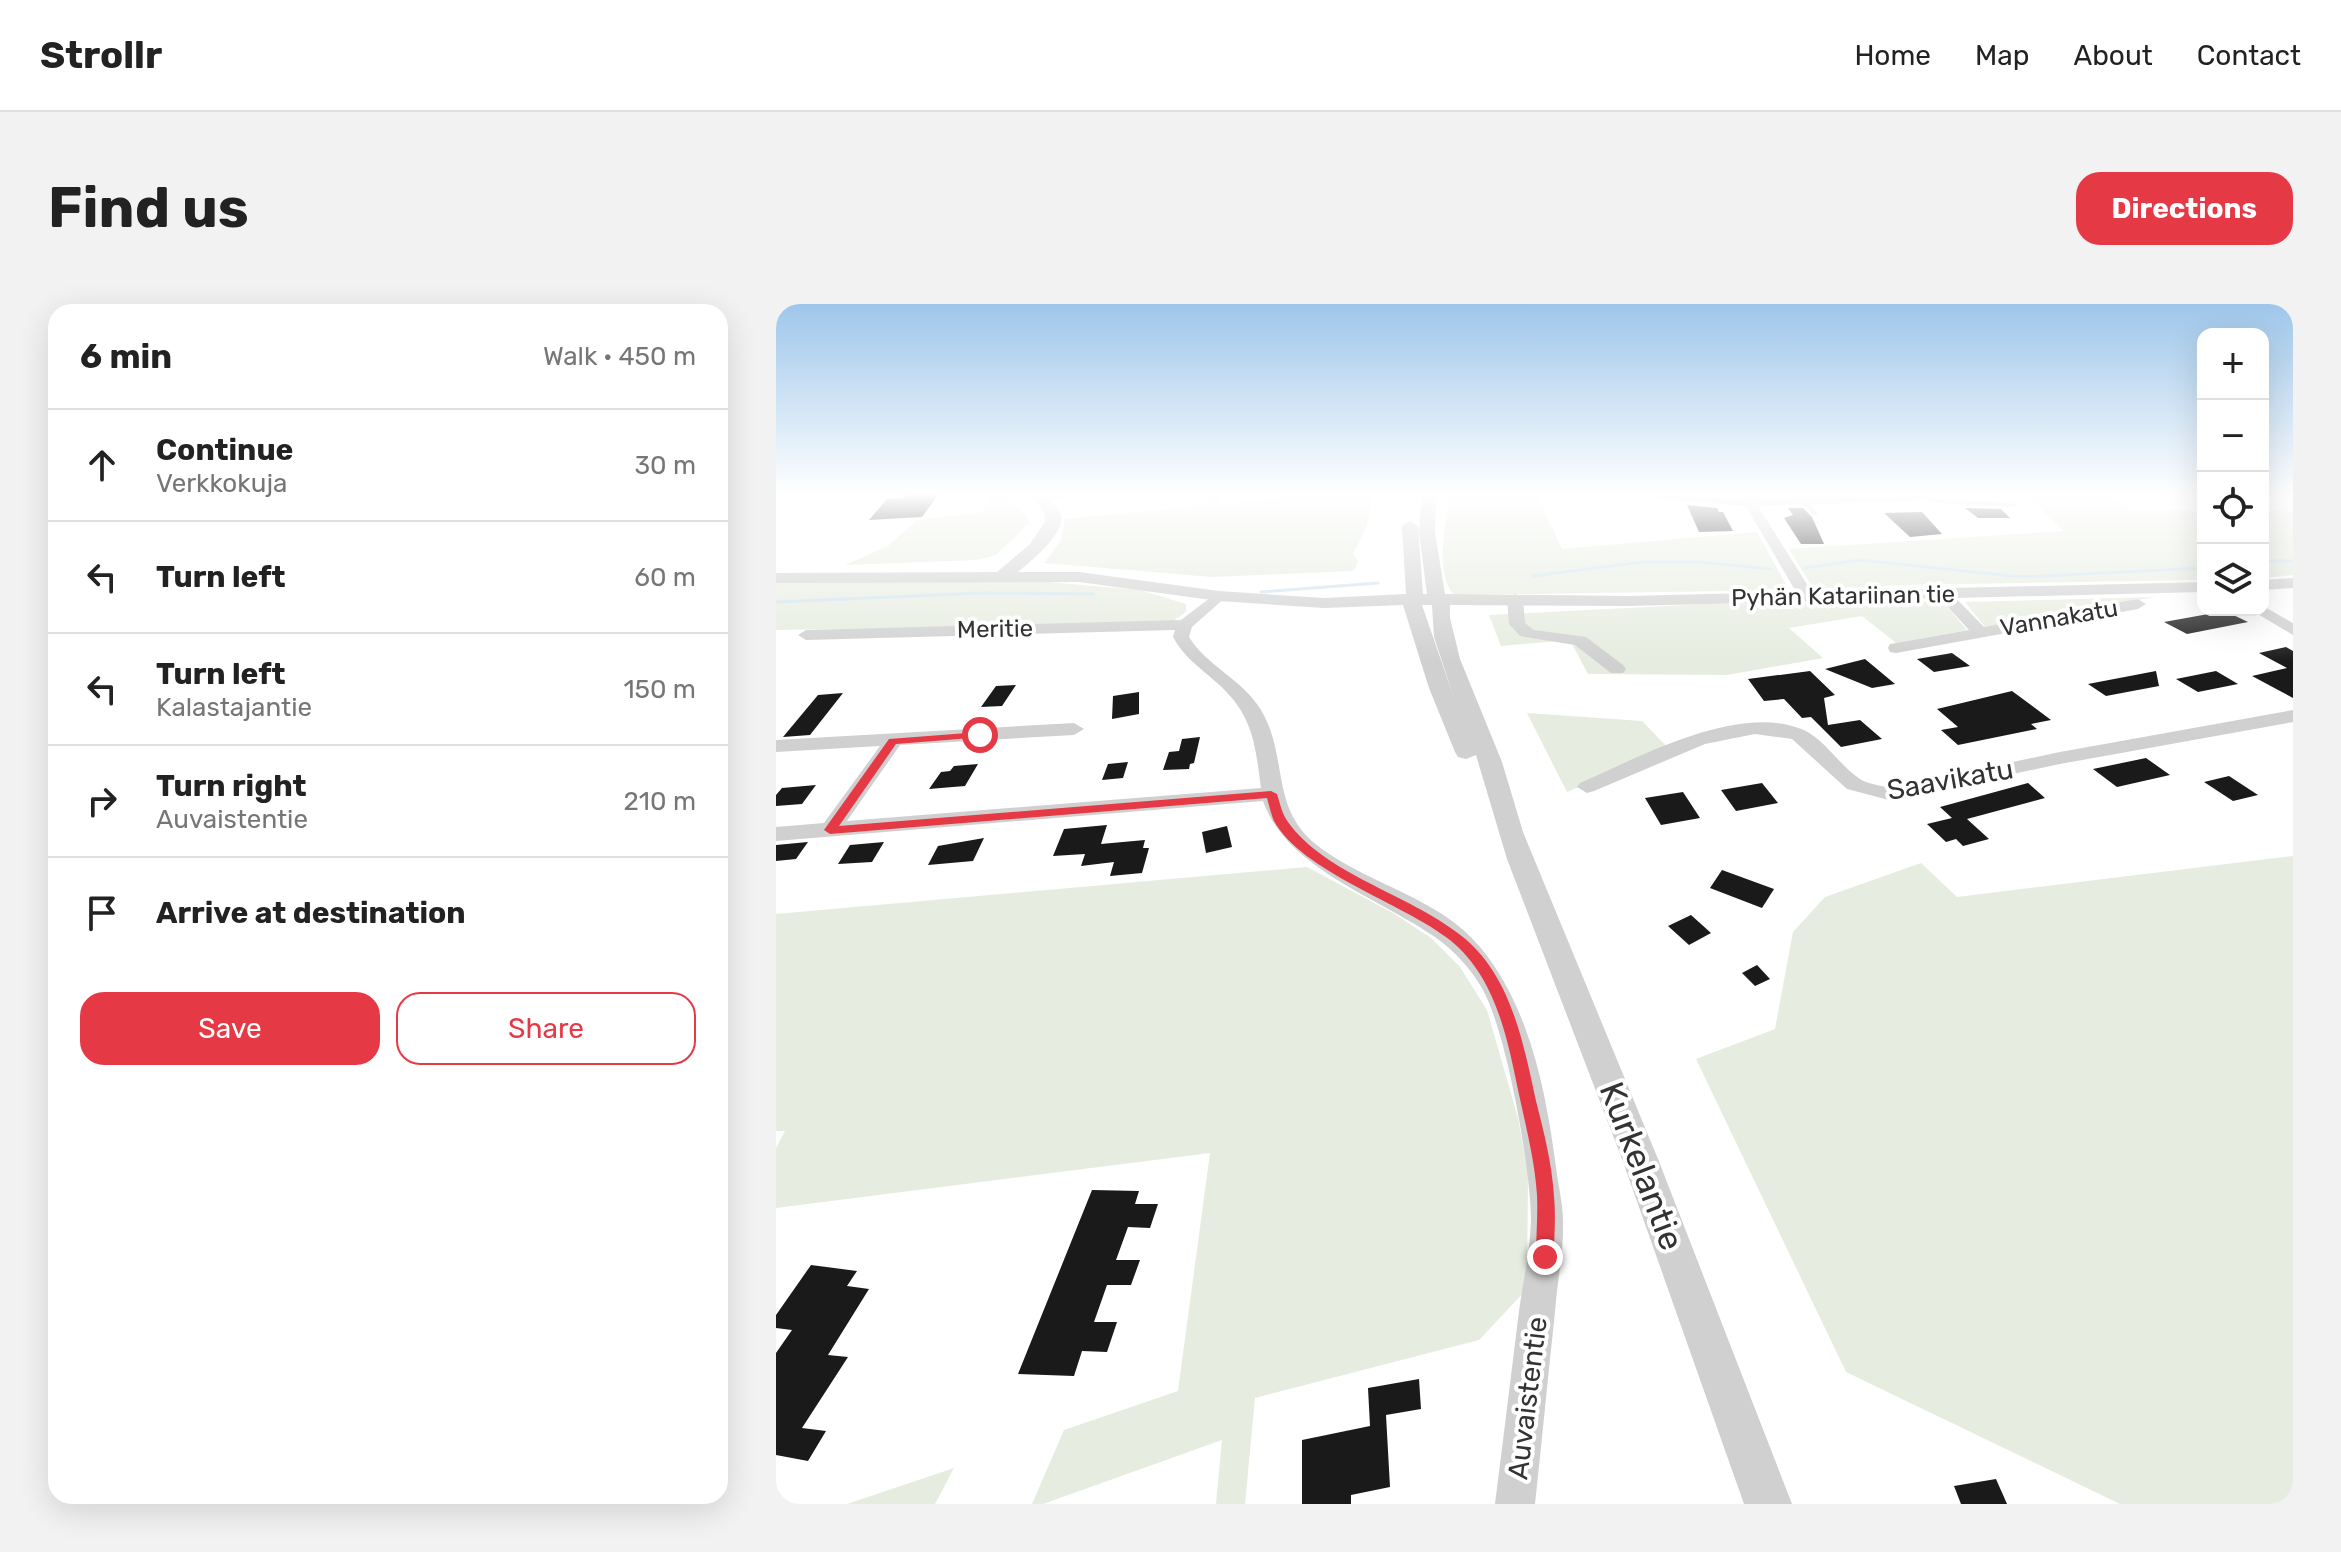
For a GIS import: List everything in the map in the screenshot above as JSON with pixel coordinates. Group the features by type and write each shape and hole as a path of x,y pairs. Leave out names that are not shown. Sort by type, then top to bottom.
{"street":[{"path":"1004,575 1032,550"},
{"name":"Kurkelantie","path":"1410,550 1415,606 1439,688 1465,751 1509,830"},
{"name":"Kurkelantie","path":"1430,550 1438,605 1459,685 1490,762 1509,830 1652,1191 1768,1504"},
{"path":"1780,550 1807,597"},
{"name":"Pyhän Katariinan tie","path":"776,578 1079,577 1160,589 1182,597 1216,599 1280,610 1415,606 1427,612 1438,605 2197,587"},
{"path":"2269,585 2293,583"},
{"name":"Vannakatu","path":"1944,594 1980,632"},
{"path":"1185,625 1216,599"},
{"path":"1515,604 1517,624 1526,633 1580,641 1617,669"},
{"name":"Vannakatu","path":"1896,648 2138,604"},
{"path":"2269,615 2290,627"},
{"name":"Meritie","path":"806,635 845,631 1185,625"},
{"name":"Auvaistentie","path":"1185,625 1181,637 1183,643 1234,687 1251,709 1261,733 1271,794 1280,820 1306,849 1455,938 1470,952 1495,987 1512,1027 1540,1156 1547,1221 1515,1504"},
{"name":"Saavikatu","path":"1587,787 1700,739 1755,728 1778,729 1799,735 1854,785 1889,794 2060,758 2293,716"},
{"path":"776,746 1074,729"},
{"path":"830,830 893,741"},
{"path":"776,834 1271,794"}],"shaded area":[{"path":"879,550 1001,550 996,555 976,560 845,565"},
{"path":"1054,550 1355,550 1353,553 1358,561 1354,571 1212,577 1044,563"},
{"path":"1443,550 1767,550 1789,590 1454,595 1444,573"},
{"path":"1790,550 2197,550 2197,580 1899,585 1814,590"},
{"path":"2269,550 2293,550 2293,575 2269,577"},
{"path":"1024,580 1140,590 1186,604 1186,612 1170,623 776,630 776,582"},
{"path":"2155,597 1985,627 1965,602"},
{"path":"1942,601 1967,630 1896,643 1862,616 1789,628 1823,658 1727,675 1588,674 1570,640 1501,646 1489,615 1706,604"},
{"path":"1527,713 1642,721 1668,748 1567,792"},
{"path":"2293,856 2293,1504 2120,1504 1846,1372 1696,1059 1775,1029 1793,932 1825,897 1921,863 1957,897"},
{"path":"1307,867 1393,913 1431,938 1460,967 1487,1010 1518,1118 1528,1174 1527,1289 1479,1340 1255,1398 1245,1504 1216,1504 1222,1440 1043,1504 1032,1504 1064,1430 1178,1391 1210,1153 776,1208 776,1148 785,1131 776,1131 776,914"},
{"path":"954,1468 935,1504 847,1504"}],"building":[{"path":"2197,616 2235,616 2248,622 2187,634 2164,622"},
{"path":"2286,647 2293,651 2293,698 2252,676 2287,668 2259,653"},
{"path":"1952,653 1970,666 1934,672 1917,659"},
{"path":"1865,659 1895,684 1872,688 1825,669"},
{"path":"1810,671 1835,695 1824,698 1828,725 1860,720 1882,739 1841,747 1811,717 1802,718 1784,699 1764,701 1748,679"},
{"path":"2156,671 2159,686 2106,696 2088,684"},
{"path":"2216,671 2238,684 2198,692 2176,679"},
{"path":"1016,685 1002,706 981,707 996,686"},
{"path":"2012,691 2051,720 2031,724 2037,729 1958,745 1941,730 1958,727 1937,709"},
{"path":"1139,692 1139,714 1112,719 1113,696"},
{"path":"843,693 810,735 783,737 818,695"},
{"path":"1200,737 1194,763 1190,764 1189,769 1163,770 1169,752 1179,751 1182,739"},
{"path":"2146,758 2170,775 2117,787 2093,769"},
{"path":"1128,762 1123,778 1102,780 1108,764"},
{"path":"978,764 965,786 929,789 941,772 950,771 954,766"},
{"path":"2229,776 2258,795 2233,801 2204,782"},
{"path":"1762,783 1778,803 1736,811 1721,790"},
{"path":"2028,783 2045,798 1967,819 1989,839 1963,846 1956,839 1946,842 1927,824 1952,818 1940,807"},
{"path":"816,785 802,804 776,806 776,795 782,788"},
{"path":"1683,792 1700,818 1661,825 1645,798"},
{"path":"1107,825 1101,844 1145,840 1143,848 1149,848 1142,873 1110,876 1114,862 1081,866 1085,854 1053,856 1064,829"},
{"path":"1227,826 1232,847 1206,853 1202,832"},
{"path":"984,838 973,861 928,865 938,846"},
{"path":"808,842 796,859 776,861 776,845"},
{"path":"884,842 872,862 838,864 850,845"},
{"path":"1722,870 1774,889 1762,908 1710,888"},
{"path":"1691,915 1711,933 1689,945 1668,926"},
{"path":"1757,965 1770,979 1755,986 1742,973"},
{"path":"1092,1190 1139,1191 1135,1204 1158,1204 1150,1228 1128,1227 1116,1260 1140,1260 1131,1285 1107,1285 1094,1322 1117,1322 1107,1352 1082,1351 1074,1376 1018,1374"},
{"path":"811,1265 857,1271 847,1286 869,1289 828,1355 848,1357 802,1428 826,1431 808,1461 776,1455 776,1353 792,1330 776,1328 776,1315"},
{"path":"1419,1379 1421,1409 1386,1415 1390,1487 1351,1495 1351,1504 1302,1504 1302,1440 1370,1426 1368,1388"},
{"path":"1996,1479 2007,1504 1961,1504 1954,1486"}],"waterway":[{"path":"1805,568 1860,560 2021,577 2197,568"},
{"path":"2269,561 2293,561"},
{"path":"1533,576 1643,562 1699,562 1771,569"},
{"path":"1261,592 1378,583"},
{"path":"776,602 981,593 1093,594"}],"route":[{"path":"980,735 893,741 830,830 1179,804 1271,794 1280,820 1298,843 1330,865 1417,912 1455,938 1484,969 1495,987 1512,1027 1543,1172 1547,1221 1545,1257"}]}
